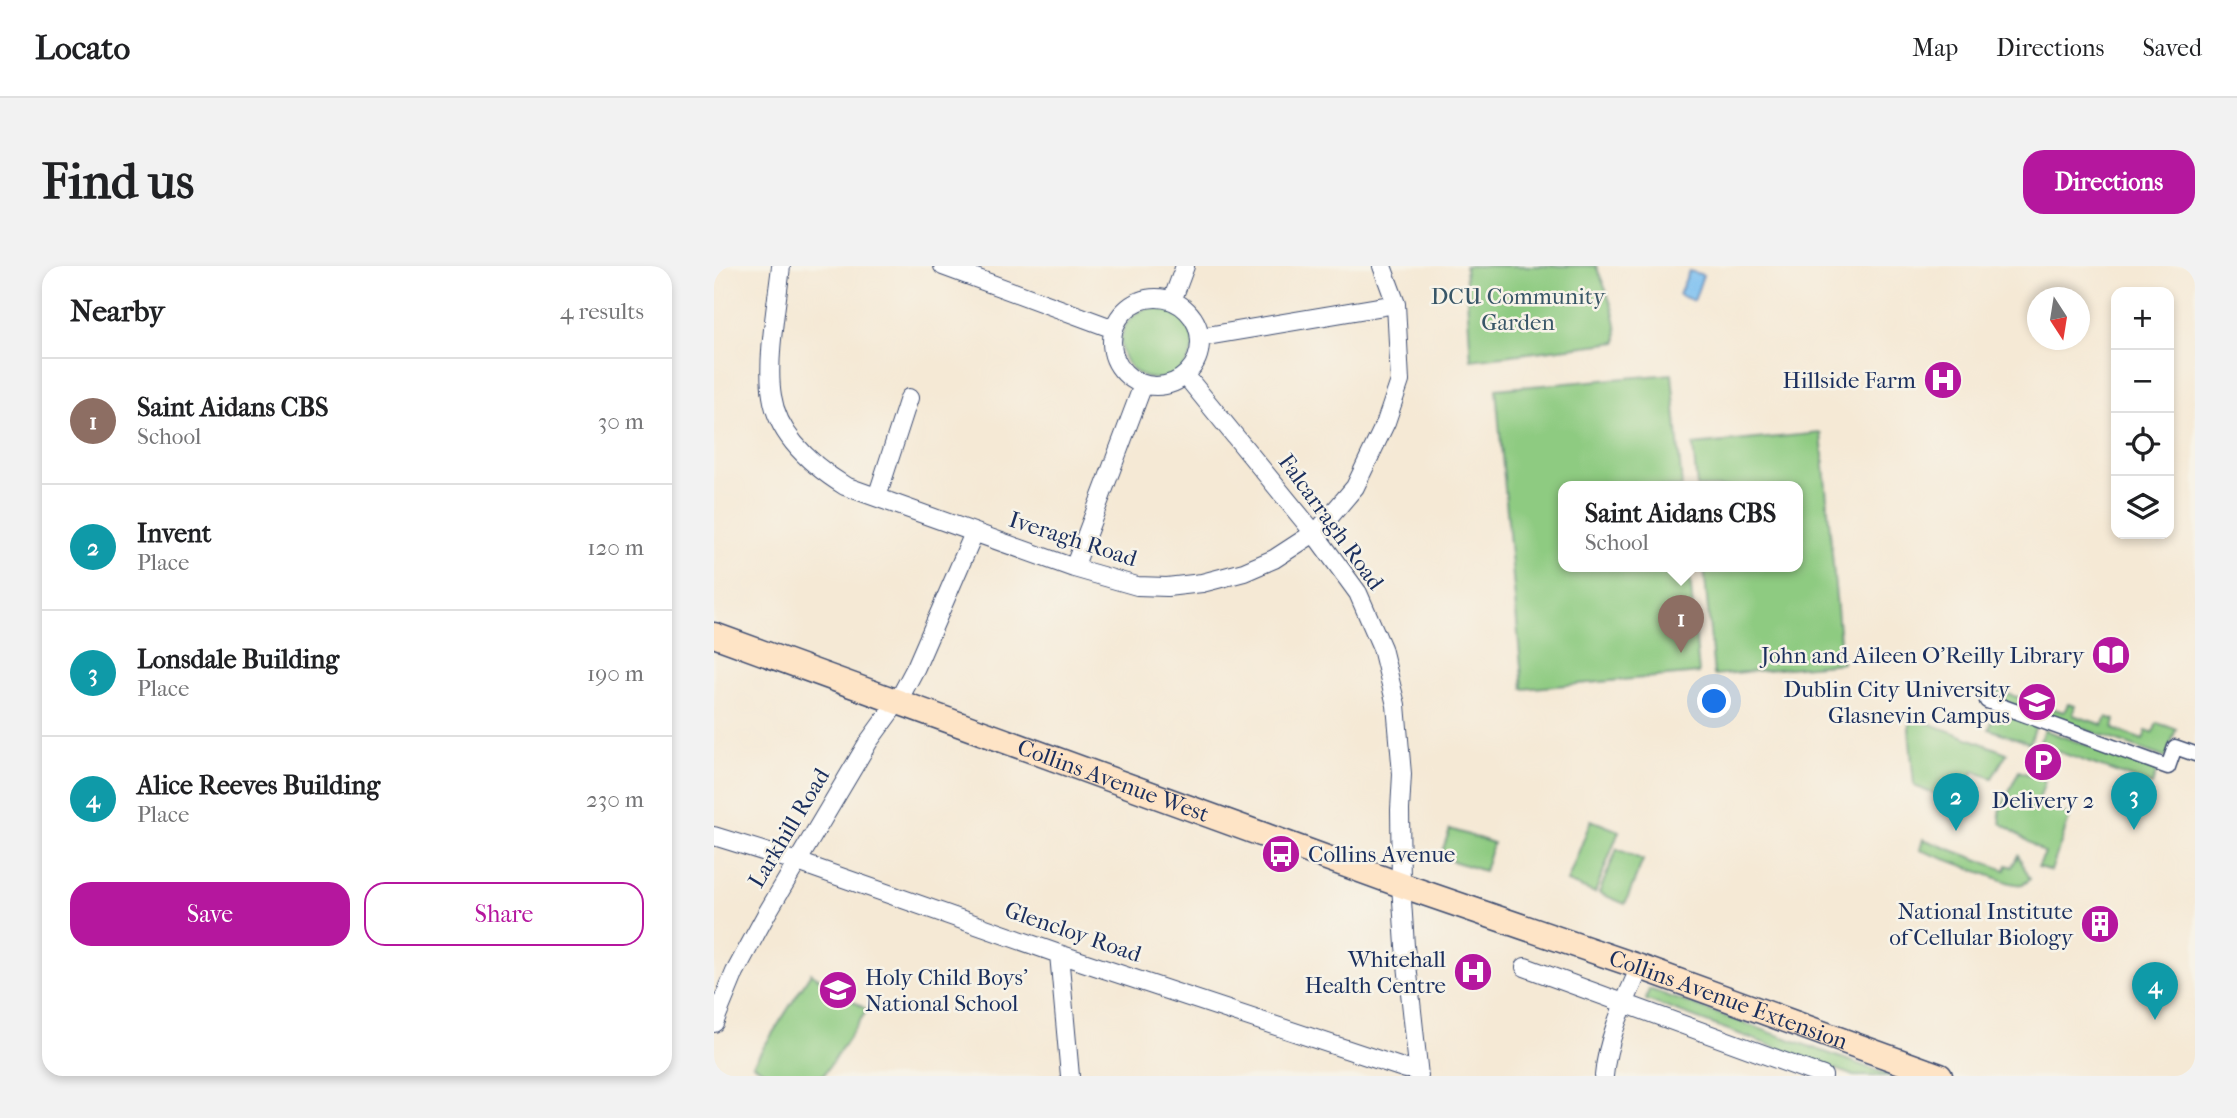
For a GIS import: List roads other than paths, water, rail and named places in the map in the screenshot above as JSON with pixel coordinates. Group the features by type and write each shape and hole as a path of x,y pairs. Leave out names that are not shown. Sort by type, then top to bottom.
{"main road":[{"name":"Collins Avenue West","path":"714,635 1515,924"},
{"name":"Collins Avenue Extension","path":"1515,924 1940,1076"}],"street":[{"name":"Iveragh Road","path":"781,266 770,372 772,398 780,420 802,453 821,471 845,486 1074,568 1137,586 1167,587 1202,583 1244,572 1274,559 1314,533 1355,487 1386,422 1400,381 1396,304 1382,266"},
{"path":"943,266 1114,329"},
{"path":"1172,301 1185,266"},
{"path":"1158,298 1172,301 1192,315 1201,337 1200,352 1195,365 1186,376 1173,384 1158,387 1143,385 1130,379 1120,369 1114,357 1114,329 1120,316 1130,306 1158,298"},
{"path":"1201,337 1396,304"},
{"name":"Falcarragh Road","path":"1186,376 1314,533 1358,593 1382,648 1396,705 1402,774 1401,885"},
{"path":"1074,568 1143,385"},
{"path":"877,497 909,398"},
{"name":"Iveragh Road","path":"898,701 916,667 974,533"},
{"name":"Larkhill Road","path":"714,1023 735,972 869,741 898,701"},
{"path":"1987,701 2168,767 2175,747 2195,754"},
{"name":"Glencloy Road","path":"714,836 798,862 1059,954 1419,1073"},
{"path":"1401,885 1419,1073"},
{"path":"1059,954 1070,1076"},
{"name":"Collins Avenue Extension","path":"1525,967 1823,1076"},
{"path":"1604,1076 1623,1004 1640,967"}],"water":[{"path":"1689,271 1703,275 1694,301 1679,295"}],"place":[{"name":"Hillside Farm","path":"1943,380"},
{"name":"Saint Aidans CBS","path":"1681,653"},
{"name":"John and Aileen O'Reilly Library","path":"2111,655"},
{"name":"Dublin City University Glasnevin Campus","path":"2037,702"},
{"name":"Delivery 2","path":"2043,762"},
{"name":"Lonsdale Building","path":"2134,830"},
{"name":"Invent","path":"1956,831"},
{"name":"Collins Avenue","path":"1281,854"},
{"name":"National Institute of Cellular Biology","path":"2100,924"},
{"name":"Whitehall Health Centre","path":"1473,972"},
{"name":"Holy Child Boys' National School","path":"838,990"},
{"name":"Alice Reeves Building","path":"2155,1020"}],"park label":[{"name":"DCU Community Garden","path":"1518,309"}]}
